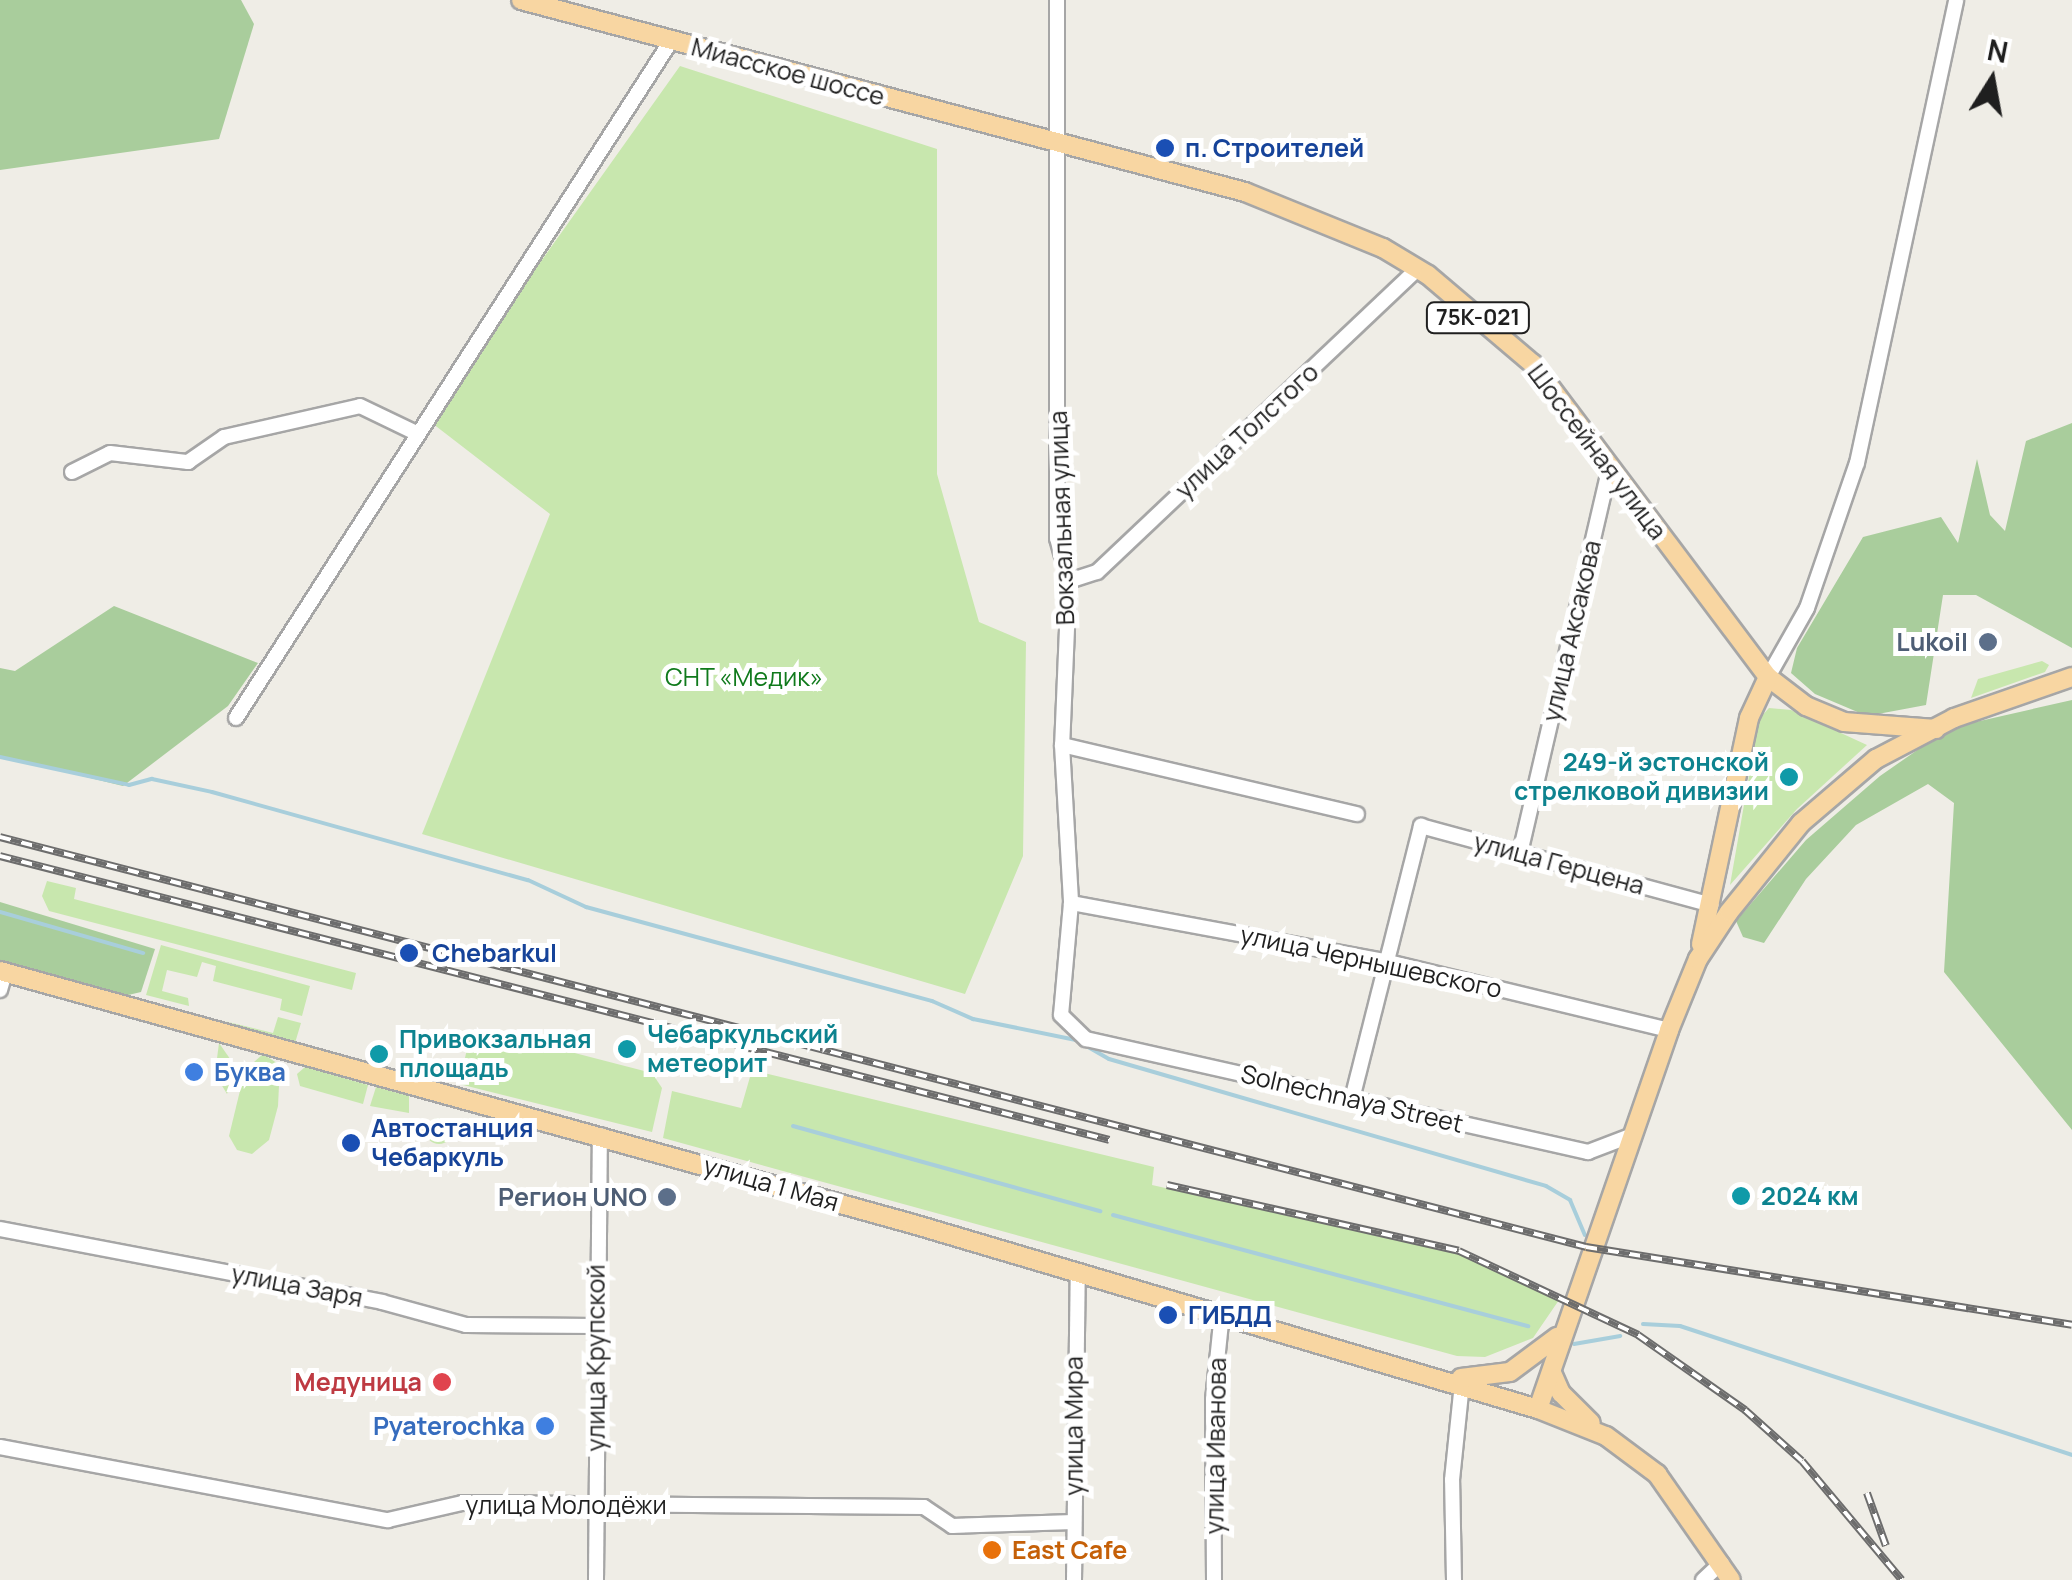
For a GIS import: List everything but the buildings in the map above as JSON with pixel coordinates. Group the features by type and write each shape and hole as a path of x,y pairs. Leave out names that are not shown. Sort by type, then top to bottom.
{"main road":[{"name":"Миасское шоссе","path":"520,0 1056,142"},
{"name":"Шоссейная улица","path":"1056,142 1245,192 1318,218 1417,269 1533,364 1768,677 1806,706 1844,722 1936,728"},
{"path":"1538,1408 1561,1332 1592,1267 1630,1136 1698,959 1748,718 1768,677"},
{"path":"1698,959 1801,823 1876,758 1936,728 2072,677"},
{"name":"улица 1 Мая","path":"2,978 600,1136 1222,1312 1538,1408 1606,1436"},
{"path":"1454,1381 1494,1376 1528,1363 1561,1332"},
{"path":"1515,1401 1528,1363"},
{"path":"1551,1370 1561,1394 1606,1436 1658,1474 1731,1580"}],"street":[{"name":"Вокзальная улица","path":"1056,0 1057,538 1069,582 1062,746 1070,903 1061,1015 1073,1032"},
{"path":"1768,677 1807,608 1858,463 1956,0"},
{"path":"236,718 671,41"},
{"name":"улица Толстого","path":"1069,582 1097,572 1417,269"},
{"path":"72,472 110,453 188,462 224,437 360,406 416,433"},
{"name":"улица Аксакова","path":"1520,853 1610,467"},
{"path":"1062,746 1357,814"},
{"name":"улица Герцена","path":"1388,962 1414,837 1421,826 1710,906"},
{"name":"улица Чернышевского","path":"1070,903 1388,962 1669,1030"},
{"path":"1352,1099 1388,962"},
{"name":"Solnechnaya Street","path":"1073,1032 1588,1152 1630,1136"},
{"name":"улица Крупской","path":"596,1580 595,1326 600,1136"},
{"name":"улица Заря","path":"0,1230 382,1302 466,1325 595,1326"},
{"name":"улица Мира","path":"1074,1580 1078,1272"},
{"name":"улица Иванова","path":"1214,1580 1213,1400 1222,1312"},
{"path":"1454,1381 1454,1580"},
{"name":"улица Молодёжи","path":"0,1447 388,1520 462,1503 924,1507 952,1526 1074,1522"},
{"path":"1702,1580 1721,1563"}],"green space":[{"path":"0,0 241,0 254,24 219,139 0,170"},
{"name":"СНТ «Медик»","path":"680,66 937,149 937,474 979,622 1026,642 1023,856 965,994 422,834 550,514 428,420"},
{"path":"2072,423 2072,648 1976,595 1943,595 1926,705 1867,716 1815,694 1791,673 1797,648 1863,537 1941,517 1958,543 1977,459 1990,515 2005,531 2026,441"},
{"path":"114,606 258,663 228,706 123,786 0,756 0,668 15,671"},
{"path":"2042,661 2049,665 2045,672 1971,698 1978,679"},
{"path":"2072,700 2072,1130 1944,972 1954,803 1928,784 1856,825 1806,879 1764,943 1743,937 1736,921 1806,840 1880,776 1949,728"},
{"path":"1769,708 1791,710 1867,745 1797,809 1730,885 1759,719"},
{"path":"47,881 76,888 74,899 356,973 352,990 49,911 42,896"},
{"path":"0,902 155,949 141,992 124,996 0,960"},
{"path":"161,945 310,986 302,1016 280,1010 282,999 213,981 216,966 202,962 197,977 167,970 162,991 188,998 189,1006 146,995"},
{"path":"278,1017 301,1023 295,1043 224,1021 273,1033"},
{"path":"490,1031 652,1073 662,1088 652,1132 459,1084 470,1036"},
{"path":"219,1043 235,1066 227,1094 215,1074"},
{"path":"263,1054 280,1065 278,1106 269,1140 252,1154 237,1150 229,1136 245,1070"},
{"path":"305,1067 368,1085 363,1104 300,1086 297,1074"},
{"path":"752,1070 1154,1167 1152,1185 1458,1254 1559,1300 1533,1338 1485,1357 1457,1356 663,1138 672,1091 741,1108"},
{"path":"376,1087 409,1096 409,1113 370,1106"},
{"path":"439,1118 448,1122 452,1131 448,1140 439,1144 430,1140 426,1131 430,1122"}],"waterway":[{"path":"0,757 129,785 152,779 212,792 528,880 586,907 932,1001 973,1019 1076,1040 1109,1059 1546,1186 1570,1200 1585,1235"},
{"path":"0,912 143,953"},
{"path":"793,1126 1100,1211"},
{"path":"1113,1215 1528,1326"},
{"path":"1643,1324 1680,1326 2072,1455"},
{"path":"1574,1344 1620,1336"}],"railway":[{"path":"0,837 1586,1247 2072,1325"},
{"path":"0,856 1109,1140"},
{"path":"1167,1185 1459,1251 1638,1335 1745,1410 1802,1461 1902,1580"},
{"path":"1867,1493 1886,1546"}],"place":[{"name":"п. Строителей","path":"1165,148"},
{"name":"Lukoil","path":"1988,642"},
{"name":"249-й эстонской стрелковой дивизии","path":"1789,777"},
{"name":"Chebarkul","path":"409,953"},
{"name":"Чебаркульский метеорит","path":"627,1049"},
{"name":"Привокзальная площадь","path":"379,1054"},
{"name":"Буква","path":"194,1072"},
{"name":"Автостанция Чебаркуль","path":"351,1143"},
{"name":"2024 км","path":"1741,1196"},
{"name":"Регион UNO","path":"667,1197"},
{"name":"ГИБДД","path":"1168,1315"},
{"name":"Медуница","path":"442,1382"},
{"name":"Pyaterochka","path":"545,1426"},
{"name":"East Cafe","path":"992,1550"}]}
